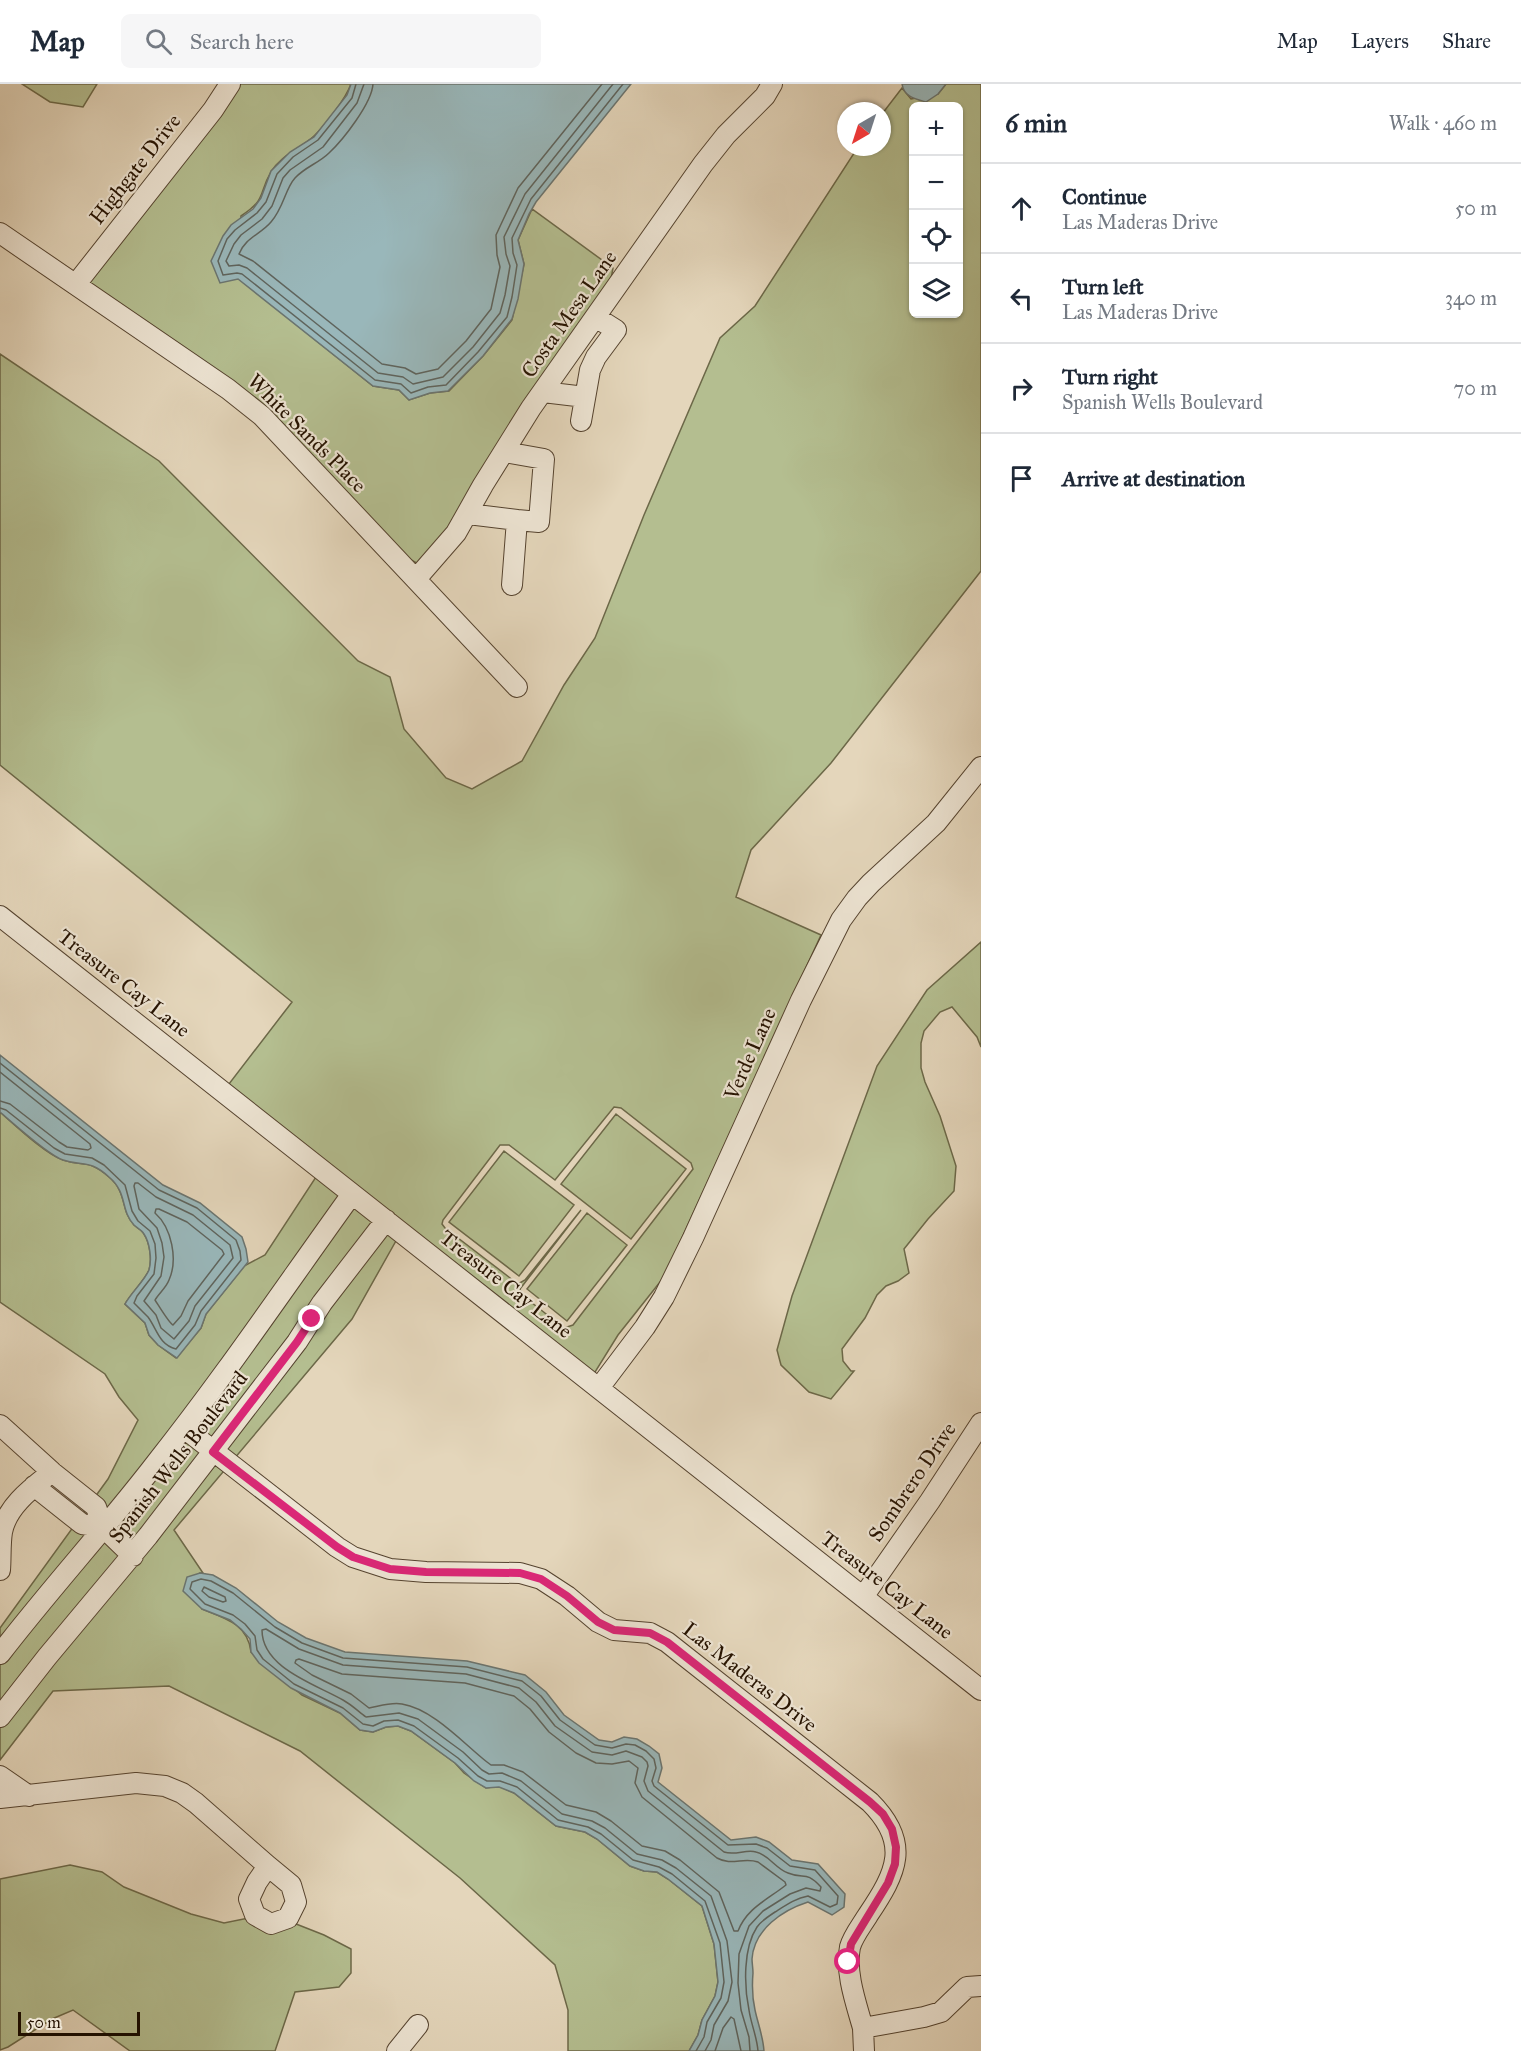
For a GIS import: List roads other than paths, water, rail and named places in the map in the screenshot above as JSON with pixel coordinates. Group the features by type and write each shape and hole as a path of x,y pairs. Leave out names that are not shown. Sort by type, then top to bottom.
{"street":[{"name":"Highgate Drive","path":"76,284 213,110 230,84"},
{"name":"Costa Mesa Lane","path":"416,579 456,533 543,392 703,164 726,135 765,96 772,84"},
{"name":"White Sands Place","path":"0,233 228,389 262,416 517,687"},
{"path":"581,421 590,370 596,357 616,330 597,318"},
{"path":"543,392 585,397"},
{"path":"468,514 539,522 544,459 504,452"},
{"path":"512,585 517,520"},
{"name":"Verde Lane","path":"599,1388 645,1327 664,1297 801,1000 841,920 857,897 936,823 981,767"},
{"name":"Treasure Cay Lane","path":"0,916 981,1690"},
{"name":"Spanish Wells Boulevard","path":"0,1654 184,1428 231,1366 352,1194"},
{"name":"Spanish Wells Boulevard","path":"0,1717 47,1657 133,1556 297,1342 322,1303 386,1220"},
{"name":"Sombrero Drive","path":"863,1597 981,1424"},
{"path":"0,1425 52,1472 96,1507 103,1527 133,1556"},
{"name":"Las Maderas Drive","path":"184,1428 353,1557 390,1569 426,1572 520,1573 541,1579 567,1596 598,1622 614,1630 650,1633 667,1642 870,1802 883,1814 892,1829 896,1847 895,1864 888,1883 851,1944 848,1962 863,2028 864,2051"},
{"path":"0,1570 2,1532 9,1515 34,1486 52,1472"},
{"path":"34,1486 81,1524 103,1527"},
{"path":"0,1776 29,1796"},
{"path":"0,1798 136,1783 165,1786 182,1793 196,1803 268,1866"},
{"path":"863,2028 941,2012 967,1988 981,1986"},
{"path":"398,2051 418,2025"}],"water":[{"path":"351,84 631,84 536,202 518,240 524,264 512,319 483,356 448,391 430,393 409,400 399,390 373,386 238,279 220,283 211,261 231,225 253,209 261,198 271,171 290,152 314,137 347,95"},
{"path":"902,84 946,84 938,94 926,102 908,95"},
{"path":"0,1055 163,1185 200,1203 242,1237 248,1262 206,1314 201,1328 177,1358 158,1345 149,1335 145,1323 125,1304 147,1274 150,1257 146,1238 130,1219 119,1189 102,1171 86,1164 63,1160 49,1152 0,1112"},
{"path":"200,1573 213,1575 236,1588 278,1622 306,1638 345,1652 467,1661 525,1675 546,1692 564,1715 599,1740 612,1742 624,1737 637,1739 659,1754 662,1768 658,1782 731,1840 756,1837 769,1842 792,1860 818,1864 845,1894 844,1907 832,1915 808,1902 789,1910 771,1922 754,1948 752,1987 764,2051 689,2051 715,1996 718,1982 714,1944 702,1906 657,1872 644,1871 630,1866 585,1832 556,1826 514,1793 499,1787 486,1788 474,1781 455,1763 411,1731 398,1726 386,1727 373,1732 360,1730 340,1713 291,1688 259,1663 251,1652 250,1639 241,1629 230,1620 202,1609 183,1591 187,1577"}]}
